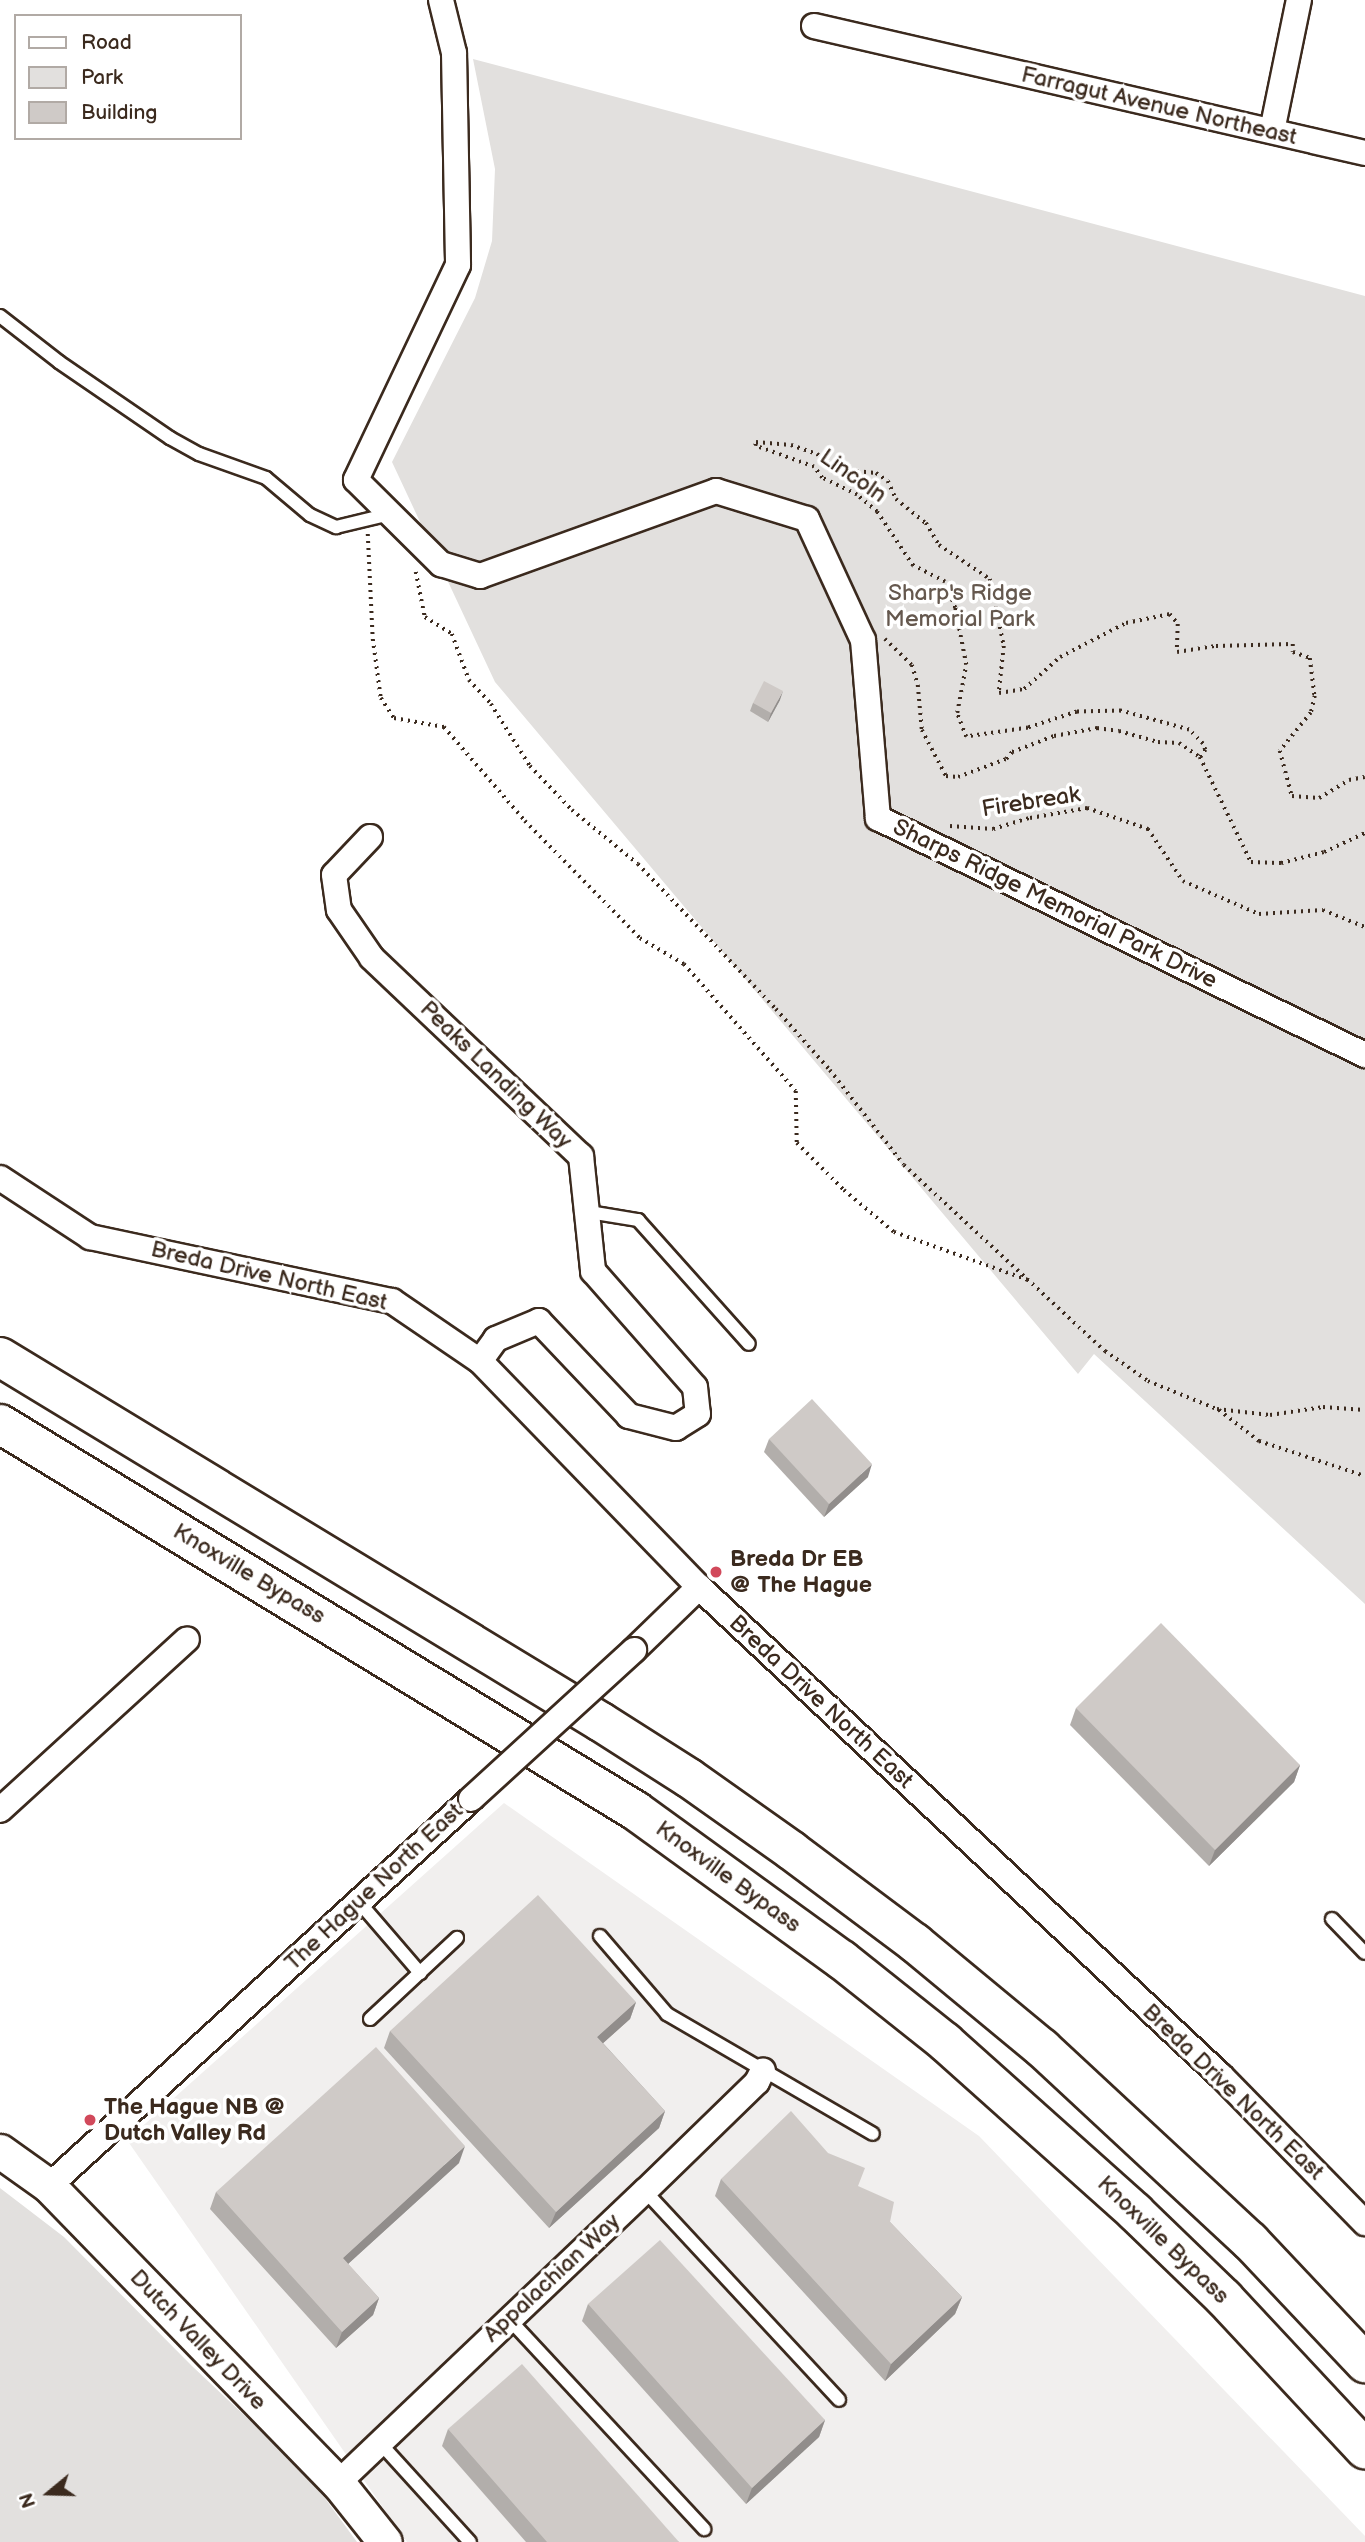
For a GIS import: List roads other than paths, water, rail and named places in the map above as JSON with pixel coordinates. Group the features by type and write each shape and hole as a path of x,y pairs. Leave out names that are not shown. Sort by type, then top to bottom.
{"highway":[{"path":"0,1357 601,1722 689,1778 792,1851 915,1943 1042,2048 1250,2241 1365,2363"},
{"name":"Knoxville Bypass","path":"0,1424 636,1811 842,1960 945,2042 1135,2212 1224,2298 1365,2449"}],"street":[{"name":"Sharps Ridge Memorial Park Drive","path":"441,0 454,53 458,265 356,480 441,564 480,576 716,491 807,519 863,639 878,818 1365,1055"},
{"path":"1272,131 1300,0"},
{"name":"Farragut Avenue Northeast","path":"814,26 871,37 954,61 1365,153"},
{"name":"Peaks Landing Way","path":"370,837 334,875 340,910 372,958 582,1156 593,1271 695,1387 698,1414 677,1428 629,1416 539,1321 496,1339 480,1361"},
{"name":"Breda Drive North East","path":"0,1178 90,1237 392,1301 480,1361 699,1587 1221,2076 1365,2222"},
{"name":"The Hague North East","path":"49,2186 634,1650 699,1587"},
{"path":"0,1810 187,1639"},
{"name":"Appalachian Way","path":"338,2483 757,2082 763,2070"},
{"name":"Dutch Valley Drive","path":"0,2151 49,2186 338,2483 375,2538"}],"lane":[{"path":"0,316 59,362 170,438 199,454 265,478 319,519 336,527 390,514"},
{"path":"589,1212 638,1220 749,1344"},
{"path":"359,1902 420,1973"},
{"path":"1332,1919 1365,1953"},
{"path":"600,1936 667,2014 873,2134"},
{"path":"370,2019 457,1938"},
{"path":"645,2190 839,2400"},
{"path":"509,2319 704,2529"},
{"path":"379,2442 470,2542"}],"place":[{"name":"Breda Dr EB @ The Hague","path":"716,1572"},
{"name":"The Hague NB @ Dutch Valley Rd","path":"90,2120"}],"park label":[{"name":"Sharp's Ridge Memorial Park","path":"960,606"}]}
